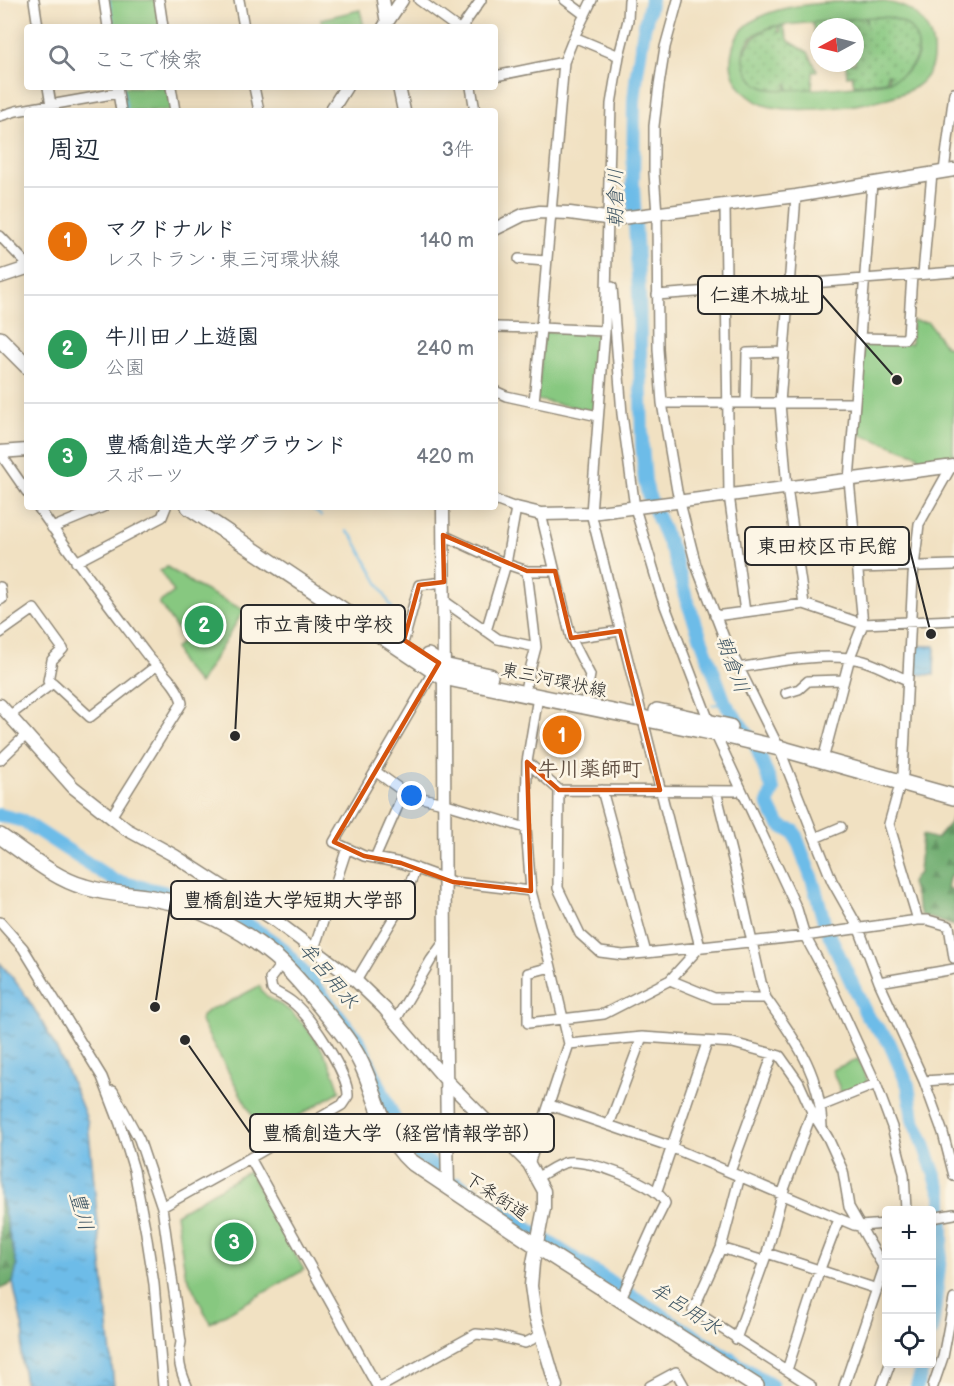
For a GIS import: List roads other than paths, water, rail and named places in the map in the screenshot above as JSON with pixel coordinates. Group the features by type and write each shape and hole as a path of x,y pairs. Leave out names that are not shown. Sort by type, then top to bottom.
{"main road":[{"path":"0,327 24,350"},
{"path":"0,339 24,363"},
{"name":"東三河環状線","path":"194,510 440,672 538,697 641,713 715,728 902,778 954,788"},
{"name":"東三河環状線","path":"210,510 404,640 440,672 586,697 641,713"},
{"name":"東三河環状線","path":"772,742 825,752 954,797"},
{"name":"下条街道","path":"0,836 56,875 76,884 105,892 166,901 214,917 257,944 282,963 353,1049 362,1065 386,1126 401,1151 417,1166 538,1244 625,1291 749,1384"}],"street":[{"path":"34,0 38,24"},
{"path":"104,0 108,24"},
{"path":"159,0 163,24"},
{"path":"239,0 243,24"},
{"path":"383,0 386,24"},
{"path":"387,24 402,0"},
{"path":"419,0 452,24"},
{"path":"464,24 481,0"},
{"path":"565,0 585,15"},
{"path":"534,402 564,62 592,0"},
{"path":"629,0 628,20 611,104 611,219 615,340 622,414 637,508 662,598 715,728 876,1084 892,1127 904,1174 906,1206"},
{"path":"678,0 665,47 656,106 654,173 662,403 678,502 696,565 715,616 815,838 832,881 924,1081 943,1133 954,1176"},
{"path":"574,38 619,56"},
{"path":"498,75 564,62"},
{"path":"48,90 51,108 118,90 121,108"},
{"path":"172,90 174,108"},
{"path":"255,90 258,108"},
{"path":"333,108 344,90"},
{"path":"400,90 403,108"},
{"path":"472,90 474,108"},
{"path":"923,274 944,171 954,93"},
{"path":"0,116 24,112"},
{"path":"498,224 523,215 550,211 611,219 725,206 944,171"},
{"path":"825,752 843,680 863,624 849,480 872,183"},
{"path":"796,196 780,403 787,488 804,604"},
{"path":"725,206 729,495 746,612"},
{"path":"611,219 591,513 699,947"},
{"path":"0,236 24,263"},
{"path":"519,259 546,261"},
{"path":"0,277 24,267"},
{"path":"657,295 954,272"},
{"path":"860,338 905,339 908,335 912,274"},
{"path":"498,327 605,331"},
{"path":"746,403 747,353 784,352"},
{"path":"498,392 598,416"},
{"path":"662,403 855,403"},
{"path":"24,450 0,452 24,488"},
{"path":"498,501 541,514 591,513 953,467"},
{"path":"918,920 889,824 902,778 910,622 919,524 953,467"},
{"path":"486,631 506,564 516,508"},
{"path":"40,510 76,562 156,666 181,694 182,703 111,817"},
{"path":"52,528 96,510"},
{"path":"76,562 162,517 165,510"},
{"path":"443,510 444,601 440,672 446,878 448,1187"},
{"path":"541,514 571,638 590,675 586,697"},
{"path":"443,536 527,571 555,571"},
{"path":"858,568 954,565"},
{"path":"526,685 536,647 527,571"},
{"path":"404,640 419,585 444,582"},
{"path":"0,587 2,599 0,600"},
{"path":"444,601 498,639 536,647"},
{"path":"715,616 804,604 863,624 954,620"},
{"path":"0,633 34,609 63,649 52,660 48,681 50,685"},
{"path":"571,638 620,631"},
{"path":"738,668 796,659 850,657 866,661 907,680"},
{"path":"9,716 53,683 90,717 156,666"},
{"path":"440,672 375,771 334,842 364,856 400,862 453,882 531,891"},
{"path":"786,693 799,689 808,681 843,680"},
{"path":"530,1164 569,1044 531,891 526,828 527,762 538,697"},
{"path":"0,705 73,787 126,829 175,856 273,919 356,981 446,1080 530,1164 544,1191 541,1229 533,1263 531,1286 535,1315 556,1386"},
{"path":"0,760 26,735"},
{"path":"527,762 559,790 742,791"},
{"path":"375,771 404,792 526,828"},
{"path":"559,790 558,888 580,934 600,952 623,955 646,953 809,936 928,920 951,927 954,958"},
{"path":"602,790 646,953"},
{"path":"716,791 766,998 808,1061 817,1086 816,1109 782,1195 766,1256 736,1339"},
{"path":"375,858 404,792"},
{"path":"815,838 841,827"},
{"path":"314,949 347,848"},
{"path":"356,981 402,904 416,868"},
{"path":"0,922 23,948 105,1083 134,1170 154,1284 163,1386"},
{"path":"395,1022 446,939"},
{"path":"551,967 528,973 528,1023 604,1014 670,980 699,947"},
{"path":"162,1207 342,1105 348,1096 344,1077 320,1035 294,1003 272,990 270,979 282,963"},
{"path":"879,982 954,969"},
{"path":"670,980 714,998 766,998"},
{"path":"569,1044 642,1037 733,1043 780,1056 816,1109 822,1130 843,1171 849,1207 884,1268 844,1386"},
{"path":"609,1125 642,1037"},
{"path":"656,1193 707,1042"},
{"path":"730,1172 773,1054"},
{"path":"924,1081 954,1079"},
{"path":"105,1083 110,1086 139,1139 162,1207 181,1342 178,1355 179,1366 187,1386"},
{"path":"816,1109 876,1084"},
{"path":"550,1105 672,1148 839,1219 860,1226 882,1224"},
{"path":"250,1158 377,1386"},
{"path":"538,1177 568,1162 582,1162 623,1174 663,1198 665,1203 625,1291"},
{"path":"740,1176 721,1248 693,1310 811,1386"},
{"path":"936,1217 954,1214"},
{"path":"787,1370 839,1219"},
{"path":"721,1248 820,1269 877,1289"},
{"path":"933,1386 944,1357 954,1299"},
{"path":"382,1386 476,1334 497,1336 525,1343 541,1335"},
{"path":"944,1357 954,1361"},
{"path":"882,1386 889,1368"},
{"path":"650,1386 676,1372 684,1386"}],"water":[{"path":"916,646 935,646 934,675 915,674"},
{"name":"豊川","path":"0,963 40,1018 71,1080 88,1122 114,1386 25,1386 21,1353 24,1335 13,1283 17,1266 0,1195"}],"waterway":[{"path":"109,0 113,24"},
{"name":"朝倉川","path":"651,0 644,29 634,101 633,187 645,481 648,494 675,558 686,598 725,703 756,746 773,790 768,803 770,808 780,825 794,831 813,882 825,925 867,1016 889,1042 908,1085 913,1119 942,1195 942,1239 934,1314"},
{"path":"124,90 126,108"},
{"path":"314,510 321,516"},
{"path":"346,531 353,537 394,612"},
{"path":"712,705 725,703"},
{"name":"牟呂用水","path":"0,815 23,821 115,881 207,902 243,921 281,947 359,1041 402,1136 417,1153 437,1169"},
{"name":"牟呂用水","path":"458,1184 772,1386"},
{"name":"朝倉川","path":"917,1386 923,1368"}],"place":[{"name":"仁連木城址","path":"897,380"},
{"name":"牛川田ノ上遊園","path":"204,625"},
{"name":"東田校区市民館","path":"931,634"},
{"name":"マクドナルド","path":"562,735"},
{"name":"市立青陵中学校","path":"235,736"},
{"name":"豊橋創造大学短期大学部","path":"155,1007"},
{"name":"豊橋創造大学（経営情報学部）","path":"185,1040"},
{"name":"豊橋創造大学グラウンド","path":"234,1242"}],"district":[{"name":"牛川薬師町","path":"590,769"}]}
